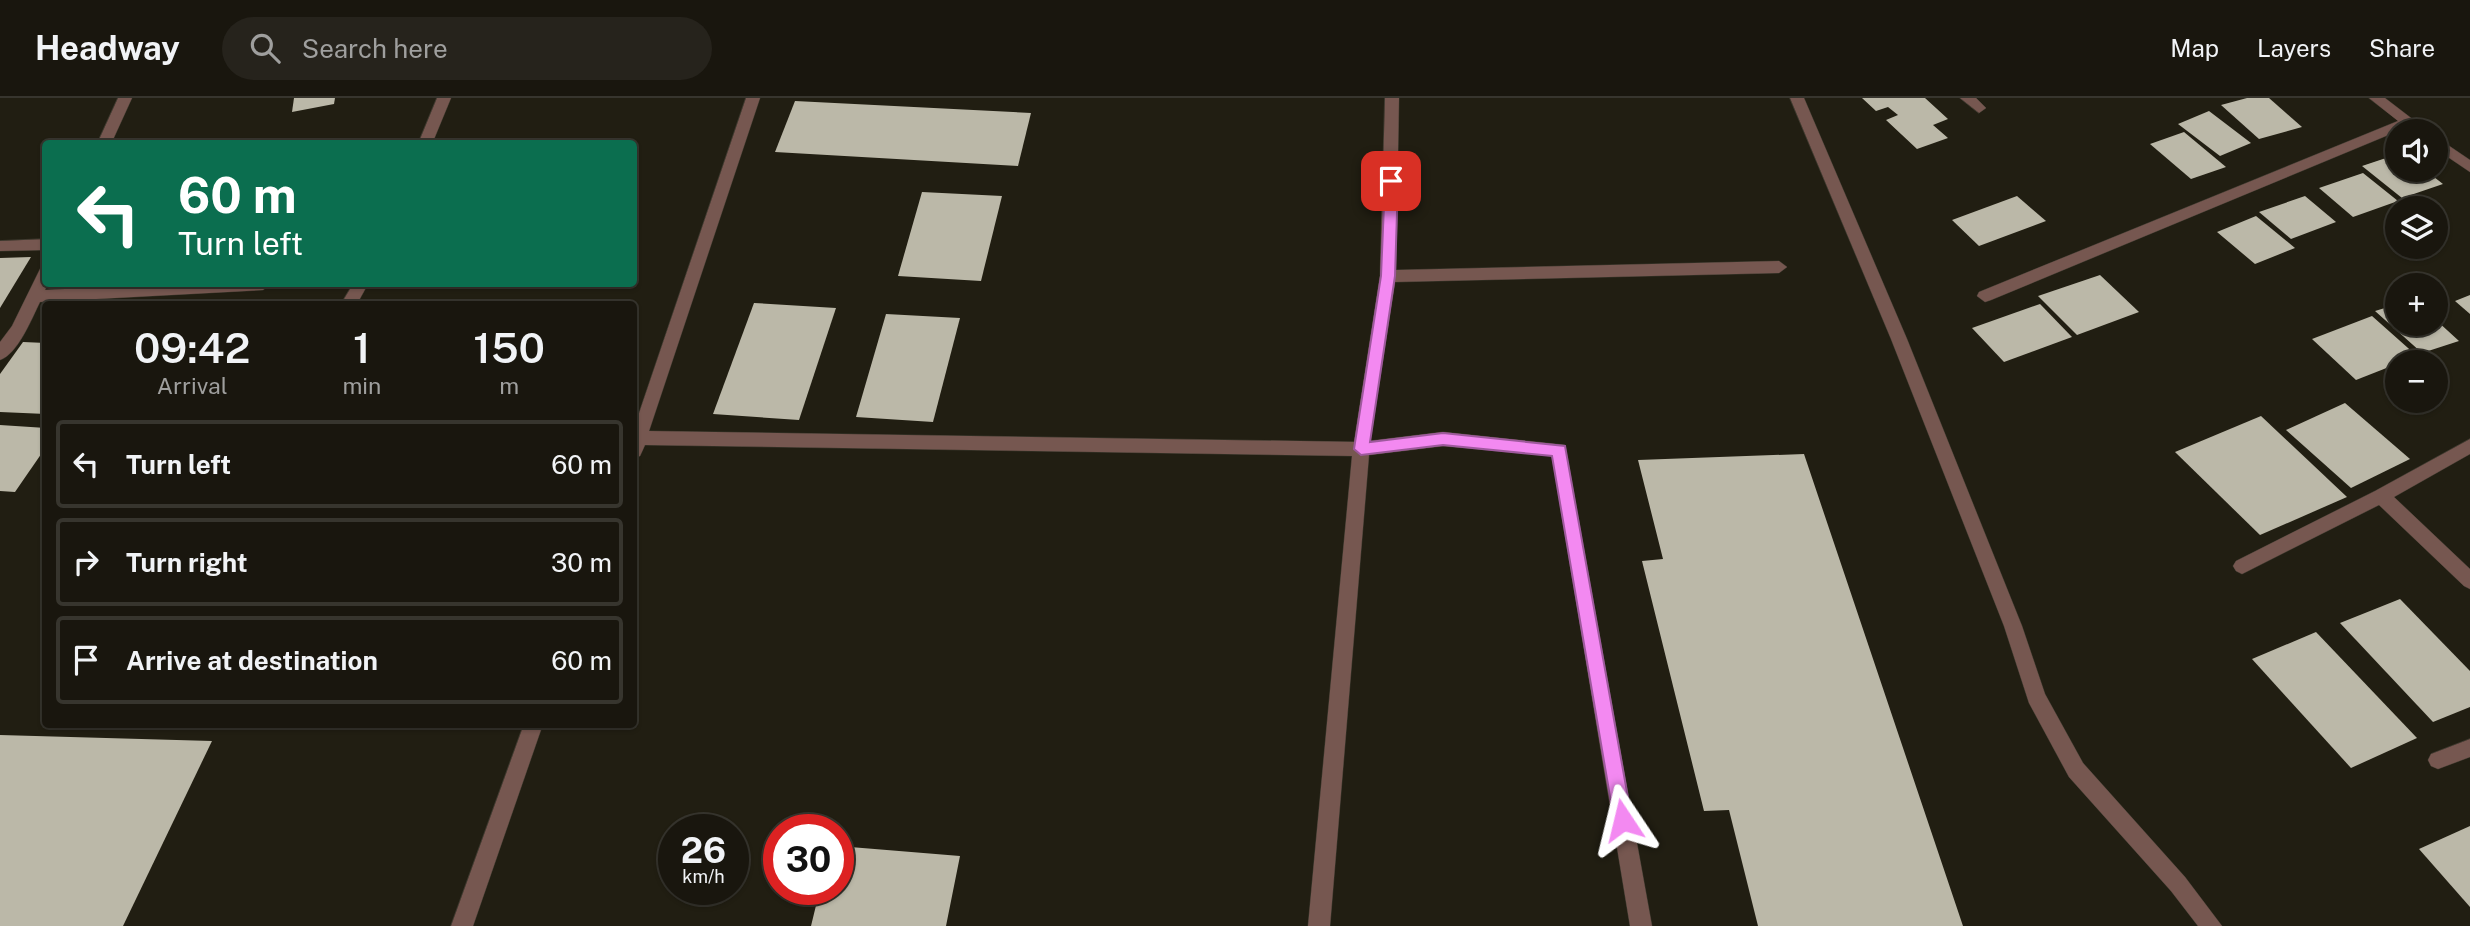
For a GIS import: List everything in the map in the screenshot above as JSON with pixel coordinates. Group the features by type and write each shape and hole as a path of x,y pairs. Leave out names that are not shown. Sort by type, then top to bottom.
{"street":[{"path":"106,140 125,98"},
{"path":"427,140 444,98"},
{"path":"637,442 753,98"},
{"path":"1319,926 1361,449 1388,276 1392,98"},
{"path":"1797,98 1899,339 2013,625 2036,697 2076,770 2178,884 2211,926"},
{"path":"2376,98 2404,119"},
{"path":"1985,296 2385,139"},
{"path":"2448,151 2470,167"},
{"path":"0,246 42,244"},
{"path":"1388,276 1779,267"},
{"path":"0,354 19,329 42,279"},
{"path":"34,296 206,287"},
{"path":"0,331 19,329"},
{"path":"637,445 1361,449 1443,439 1559,450 1642,926"},
{"path":"2242,565 2381,496 2470,446"},
{"path":"2381,496 2470,581"},
{"path":"461,926 533,728"},
{"path":"2438,760 2470,748"}],"building":[{"path":"294,98 335,98 334,104 292,112"},
{"path":"1862,98 1925,98 1948,119 1933,125 1948,138 1917,149 1886,120 1898,115 1888,107 1876,111"},
{"path":"2247,98 2269,98 2302,127 2259,139 2221,105"},
{"path":"795,101 1031,113 1018,166 775,152"},
{"path":"2209,111 2251,143 2220,156 2178,124"},
{"path":"2184,132 2226,167 2191,179 2150,144"},
{"path":"2385,158 2385,182 2443,184 2408,196 2400,196 2362,166"},
{"path":"2363,173 2392,196 2385,196 2385,206 2353,217 2319,188"},
{"path":"922,192 1002,196 981,281 898,276"},
{"path":"2017,196 2046,221 1979,246 1952,220"},
{"path":"2305,196 2336,222 2291,239 2259,212"},
{"path":"2256,216 2295,248 2255,264 2217,232"},
{"path":"31,257 0,308 0,258"},
{"path":"2100,275 2139,312 2077,335 2038,296"},
{"path":"2470,295 2470,314 2455,301"},
{"path":"754,303 836,308 799,420 713,414"},
{"path":"2040,304 2072,337 2004,362 1972,328"},
{"path":"2385,308 2385,320 2375,311"},
{"path":"886,314 960,318 933,422 856,417"},
{"path":"2372,316 2385,328 2385,336 2394,336 2410,350 2385,350 2385,369 2356,380 2312,339"},
{"path":"2448,331 2459,341 2431,350 2419,350 2403,336 2448,336"},
{"path":"23,342 42,343 42,414 0,412 0,374"},
{"path":"2345,403 2410,459 2351,488 2286,430"},
{"path":"2261,416 2347,497 2260,535 2175,452"},
{"path":"0,425 42,428 42,453 15,492 0,491"},
{"path":"1804,454 1963,926 1758,926 1729,810 1704,811 1642,561 1663,559 1638,460"},
{"path":"2400,599 2470,671 2470,707 2433,722 2340,623"},
{"path":"2316,632 2417,738 2351,768 2252,659"},
{"path":"0,735 212,741 123,926 0,926"},
{"path":"2470,826 2470,907 2419,849"},
{"path":"854,847 960,856 946,926 811,926 816,905 854,905"}],"route":[{"path":"1391,181 1388,276 1361,449 1443,439 1559,450 1623,820"}]}
